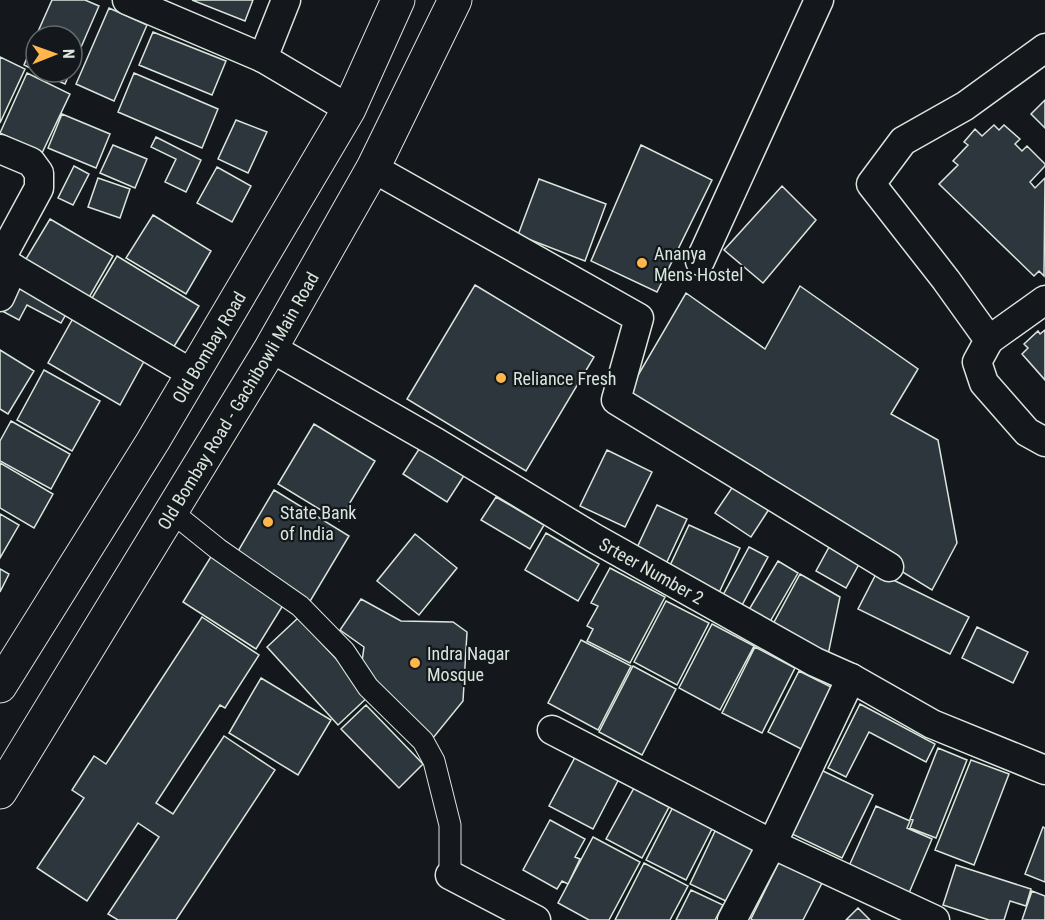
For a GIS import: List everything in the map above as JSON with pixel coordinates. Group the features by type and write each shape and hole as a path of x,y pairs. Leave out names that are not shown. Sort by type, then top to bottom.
{"main road":[{"name":"Old Bombay Road","path":"0,686 153,441 191,373 349,109 398,0"},
{"name":"Old Bombay Road - Gachibowli Main Road","path":"0,792 272,348 373,168 455,0"}],"street":[{"path":"127,0 263,58 349,109"},
{"path":"263,58 286,0"},
{"path":"700,261 819,0"},
{"path":"989,340 946,279 871,184 903,141 965,106 1045,48"},
{"path":"0,149 31,162 39,173 39,188 4,263 0,297"},
{"path":"373,168 639,318 616,400 889,567"},
{"path":"4,263 191,373"},
{"path":"1045,300 989,340 977,362 984,383 1027,432 1045,442"},
{"name":"Srteer Number 2","path":"272,348 437,443 604,544 815,662 851,678 932,724 1045,770"},
{"path":"172,512 218,549 300,606 344,651 368,687 423,741 434,761 450,825 450,875 536,920"},
{"path":"732,920 772,844 851,678"},
{"path":"552,730 772,844 935,920"}],"building":[{"path":"52,0 85,0 99,6 84,40 84,24 41,24"},
{"path":"192,0 253,0 245,21"},
{"path":"109,8 147,25 114,101 76,84 84,84 84,66"},
{"path":"153,32 226,61 212,95 139,65"},
{"path":"0,57 24,69 24,71 0,123"},
{"path":"134,73 218,109 202,148 118,112"},
{"path":"24,80 24,84 50,84 70,94 42,153 0,133"},
{"path":"1045,100 1045,128 1031,114"},
{"path":"62,114 110,134 96,168 48,148"},
{"path":"236,120 267,132 248,173 218,159"},
{"path":"994,125 999,130 1004,125 1020,139 1015,144 1022,151 1027,146 1045,164 1030,182 1035,188 1045,178 1044,276 1039,271 1034,276 939,184 958,165 953,161 968,145 964,142 975,129 982,136"},
{"path":"156,137 201,160 186,192 165,182 176,159 151,147"},
{"path":"113,145 147,159 135,188 100,173"},
{"path":"641,145 712,180 657,292 591,261"},
{"path":"74,166 89,174 73,205 58,198"},
{"path":"217,167 251,186 232,222 197,203"},
{"path":"98,178 130,189 120,218 88,207"},
{"path":"539,179 606,204 585,261 518,235"},
{"path":"782,186 816,220 763,283 724,250"},
{"path":"153,215 211,251 186,294 126,258"},
{"path":"50,219 113,256 87,301 23,264"},
{"path":"117,256 199,306 170,353 89,303"},
{"path":"19,280 70,307 61,323 27,305 19,320 2,311"},
{"name":"Reliance Fresh","path":"475,285 594,357 526,471 407,399"},
{"path":"800,286 918,369 891,414 938,440 957,543 932,590 623,401 686,293 765,349"},
{"path":"76,313 148,354 120,405 48,363"},
{"path":"1045,330 1045,380 1022,354 1028,348 1024,344 1038,331 1040,334"},
{"path":"0,350 34,371 8,414 0,409"},
{"path":"44,370 100,401 72,451 17,420"},
{"path":"11,421 70,454 51,489 0,461 0,441"},
{"path":"314,424 375,461 339,521 278,484"},
{"path":"423,443 467,471 447,502 403,474"},
{"path":"607,450 652,472 625,527 580,506"},
{"path":"0,463 53,494 34,528 0,508"},
{"path":"738,479 773,503 751,537 715,513"},
{"path":"274,490 349,536 309,603 234,558"},
{"path":"496,497 544,525 530,549 481,520"},
{"path":"657,505 687,519 665,566 635,552"},
{"path":"0,514 19,525 0,558"},
{"path":"689,525 740,548 717,597 666,574"},
{"path":"546,533 599,564 578,601 525,570"},
{"path":"415,534 457,568 419,615 377,581"},
{"path":"834,538 864,555 846,588 816,571"},
{"path":"749,547 768,557 741,607 722,597"},
{"path":"212,555 285,602 256,649 183,602"},
{"path":"778,561 798,573 768,625 747,613"},
{"path":"610,568 665,597 630,663 587,641 593,629 587,626 598,606 591,603"},
{"path":"0,569 9,574 0,592"},
{"path":"877,572 969,617 950,654 858,609"},
{"path":"800,574 840,597 828,655 772,626"},
{"path":"361,599 401,621 453,622 467,632 463,701 433,738 361,669 364,647 340,630"},
{"path":"666,601 709,623 677,685 634,662"},
{"path":"202,617 259,655 225,708 220,705 156,803 173,814 224,736 275,770 176,920 118,920 108,914 159,837 138,823 87,901 37,868 84,798 72,790 94,756 106,764"},
{"path":"298,618 370,695 338,725 267,647"},
{"path":"712,624 754,646 720,710 679,688"},
{"path":"977,627 1028,652 1013,683 962,658"},
{"path":"581,640 631,666 598,730 548,703"},
{"path":"755,647 795,668 762,733 722,713"},
{"path":"633,666 676,689 642,755 599,732"},
{"path":"799,671 831,687 813,724 817,726 805,751 768,732"},
{"path":"261,678 331,720 298,775 229,733"},
{"path":"860,704 935,744 926,762 869,732 846,777 828,768"},
{"path":"366,705 423,764 399,788 341,729"},
{"path":"580,748 623,771 593,829 549,806"},
{"path":"938,748 967,760 936,838 910,828 913,820 910,819"},
{"path":"971,760 1009,774 974,865 935,850"},
{"path":"821,770 873,795 842,858 790,833"},
{"path":"634,788 647,795 650,790 660,796 657,801 669,807 642,858 606,839"},
{"path":"676,801 716,821 686,880 646,860"},
{"path":"876,806 910,821 907,828 932,839 909,893 849,866"},
{"path":"550,820 585,839 575,857 580,859 568,884 562,881 557,889 523,870"},
{"path":"717,827 758,846 730,903 690,884"},
{"path":"1043,827 1045,828 1045,882 1025,874"},
{"path":"593,837 640,862 609,920 589,920 558,903"},
{"path":"781,858 824,879 803,920 753,920 751,919"},
{"path":"644,863 688,886 670,920 615,920"},
{"path":"956,865 1031,889 1026,906 1010,901 1004,920 989,920 943,905"},
{"path":"691,890 723,905 715,920 676,920"},
{"path":"1032,891 1045,896 1045,920 1022,920"},
{"path":"858,908 870,920 846,920"}],"place":[{"name":"Ananya Mens Hostel","path":"642,263"},
{"name":"Reliance Fresh","path":"501,378"},
{"name":"State Bank of India","path":"268,522"},
{"name":"Indra Nagar Mosque","path":"415,663"}]}
